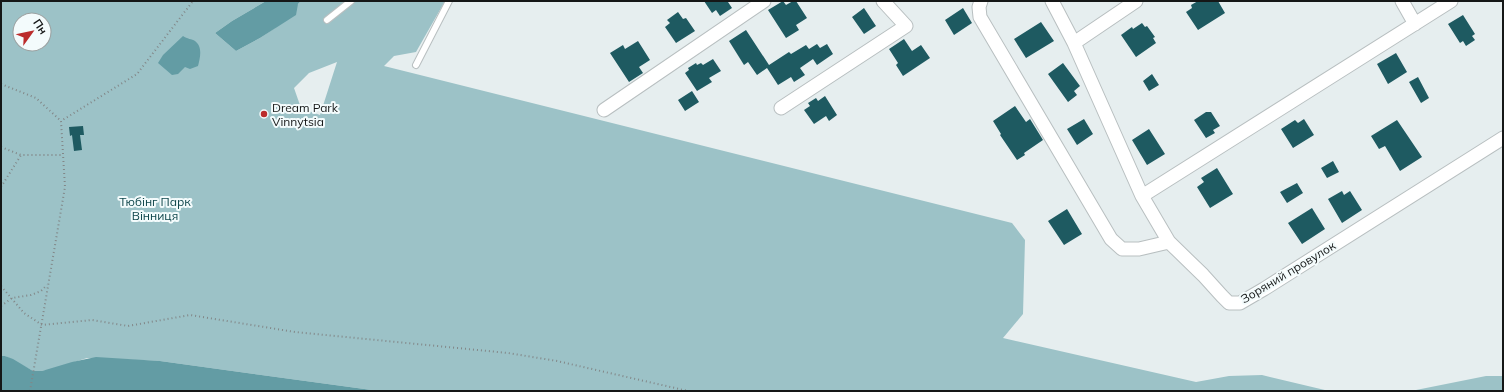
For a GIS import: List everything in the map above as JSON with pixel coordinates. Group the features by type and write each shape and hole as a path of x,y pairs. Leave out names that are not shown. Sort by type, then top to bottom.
{"street":[{"path":"604,110 764,1"},
{"path":"781,108 906,26 883,1"},
{"path":"981,1 978,7 980,17 1110,239 1122,249 1138,250 1169,242"},
{"name":"Зоряний провулок","path":"1052,1 1074,43 1142,196 1169,242 1203,274 1229,303 1240,302 1264,289 1503,138"},
{"path":"1074,43 1136,1"},
{"path":"1402,1 1415,24"},
{"path":"1142,196 1451,1"}],"lane":[{"path":"327,20 351,1"},
{"path":"416,65 449,1"}],"path":[{"path":"61,121 136,74 193,1"},
{"path":"1,84 36,98 61,121 65,187 30,391"},
{"path":"1,147 21,155 63,155"},
{"path":"1,187 21,155"},
{"path":"1,306 12,298 31,295 41,291 48,285"},
{"path":"1,286 24,313 42,324 92,320 128,326 190,315 295,332 508,353 557,361 688,391"}],"green space":[{"name":"Тюбінг Парк Вінниця","path":"1,1 266,1 215,33 236,51 275,28 301,1 445,1 416,52 394,56 384,66 1012,223 1025,240 1023,314 1003,338 1196,382 1229,376 1262,375 1329,391 379,391 160,361 87,358 49,370 33,371 5,356 1,356","holes":["337,62 320,115 301,108 294,88 309,73"]},
{"path":"1486,376 1503,376 1503,391 1411,391"}],"shaded area":[{"path":"266,1 301,1 298,4 296,15 260,38 236,51 215,33 232,21"},
{"path":"183,36 198,43 200,49 200,60 198,66 190,69 185,67 178,74 172,75 158,63 163,55"},
{"path":"1,356 13,359 33,371 42,371 96,357 160,361 379,391 1,391"}],"building":[{"path":"704,1 729,1 728,2 732,8 720,16 716,10 712,13"},
{"path":"783,1 786,5 796,1 807,18 796,25 799,30 786,38 768,10"},
{"path":"1198,1 1218,1 1225,13 1198,30 1186,12 1192,8 1191,5"},
{"path":"864,8 876,26 864,34 852,17"},
{"path":"963,8 972,23 954,35 945,20"},
{"path":"678,12 683,19 686,18 695,31 676,43 665,27 670,23 667,20"},
{"path":"1463,15 1475,34 1472,36 1475,40 1466,46 1463,41 1460,43 1448,24"},
{"path":"1041,22 1054,41 1026,58 1014,39"},
{"path":"1142,23 1145,27 1147,26 1155,37 1153,38 1156,43 1136,57 1121,35 1132,27 1133,29"},
{"path":"746,30 769,65 789,52 791,54 806,45 809,49 817,44 820,48 827,44 833,54 817,65 813,59 800,68 805,75 794,82 791,77 778,85 767,68 757,75 748,62 744,65 729,41"},
{"path":"904,39 912,51 921,45 930,58 903,76 896,65 898,63 889,49"},
{"path":"638,41 650,60 639,67 643,73 629,82 610,53 623,45 625,49"},
{"path":"1396,53 1407,72 1388,84 1377,64"},
{"path":"713,59 721,71 709,78 712,82 697,91 685,73 689,70 688,68 696,63 697,65 701,63 703,65"},
{"path":"1063,63 1080,86 1074,91 1077,95 1068,102 1048,74"},
{"path":"1152,74 1159,85 1149,91 1143,81"},
{"path":"1418,77 1429,98 1421,103 1409,82"},
{"path":"692,91 699,102 685,111 678,100"},
{"path":"825,96 837,115 829,121 826,116 814,124 804,110 810,106 808,103 816,98 818,101"},
{"path":"1015,106 1026,122 1030,119 1043,140 1024,153 1025,155 1017,160 1000,135 1001,134 993,121"},
{"path":"1206,112 1211,112 1220,126 1213,130 1215,133 1206,138 1194,120"},
{"path":"1084,119 1093,134 1077,145 1067,129"},
{"path":"1304,119 1314,135 1293,148 1281,129 1295,120 1298,123"},
{"path":"1397,120 1422,157 1400,171 1385,146 1379,149 1371,136"},
{"path":"83,126 84,135 80,135 82,150 74,151 72,135 70,136 69,127"},
{"path":"1149,129 1165,154 1147,165 1132,140"},
{"path":"1333,161 1339,172 1327,178 1321,168"},
{"path":"1217,168 1233,194 1210,208 1197,187 1204,182 1201,178"},
{"path":"1297,183 1303,193 1287,203 1280,192"},
{"path":"1342,191 1344,195 1350,191 1362,210 1342,223 1328,199"},
{"path":"1312,208 1325,229 1302,244 1288,223"},
{"path":"1067,209 1082,234 1064,245 1048,221"}],"place":[{"name":"Dream Park Vinnytsia","path":"264,114"}]}
